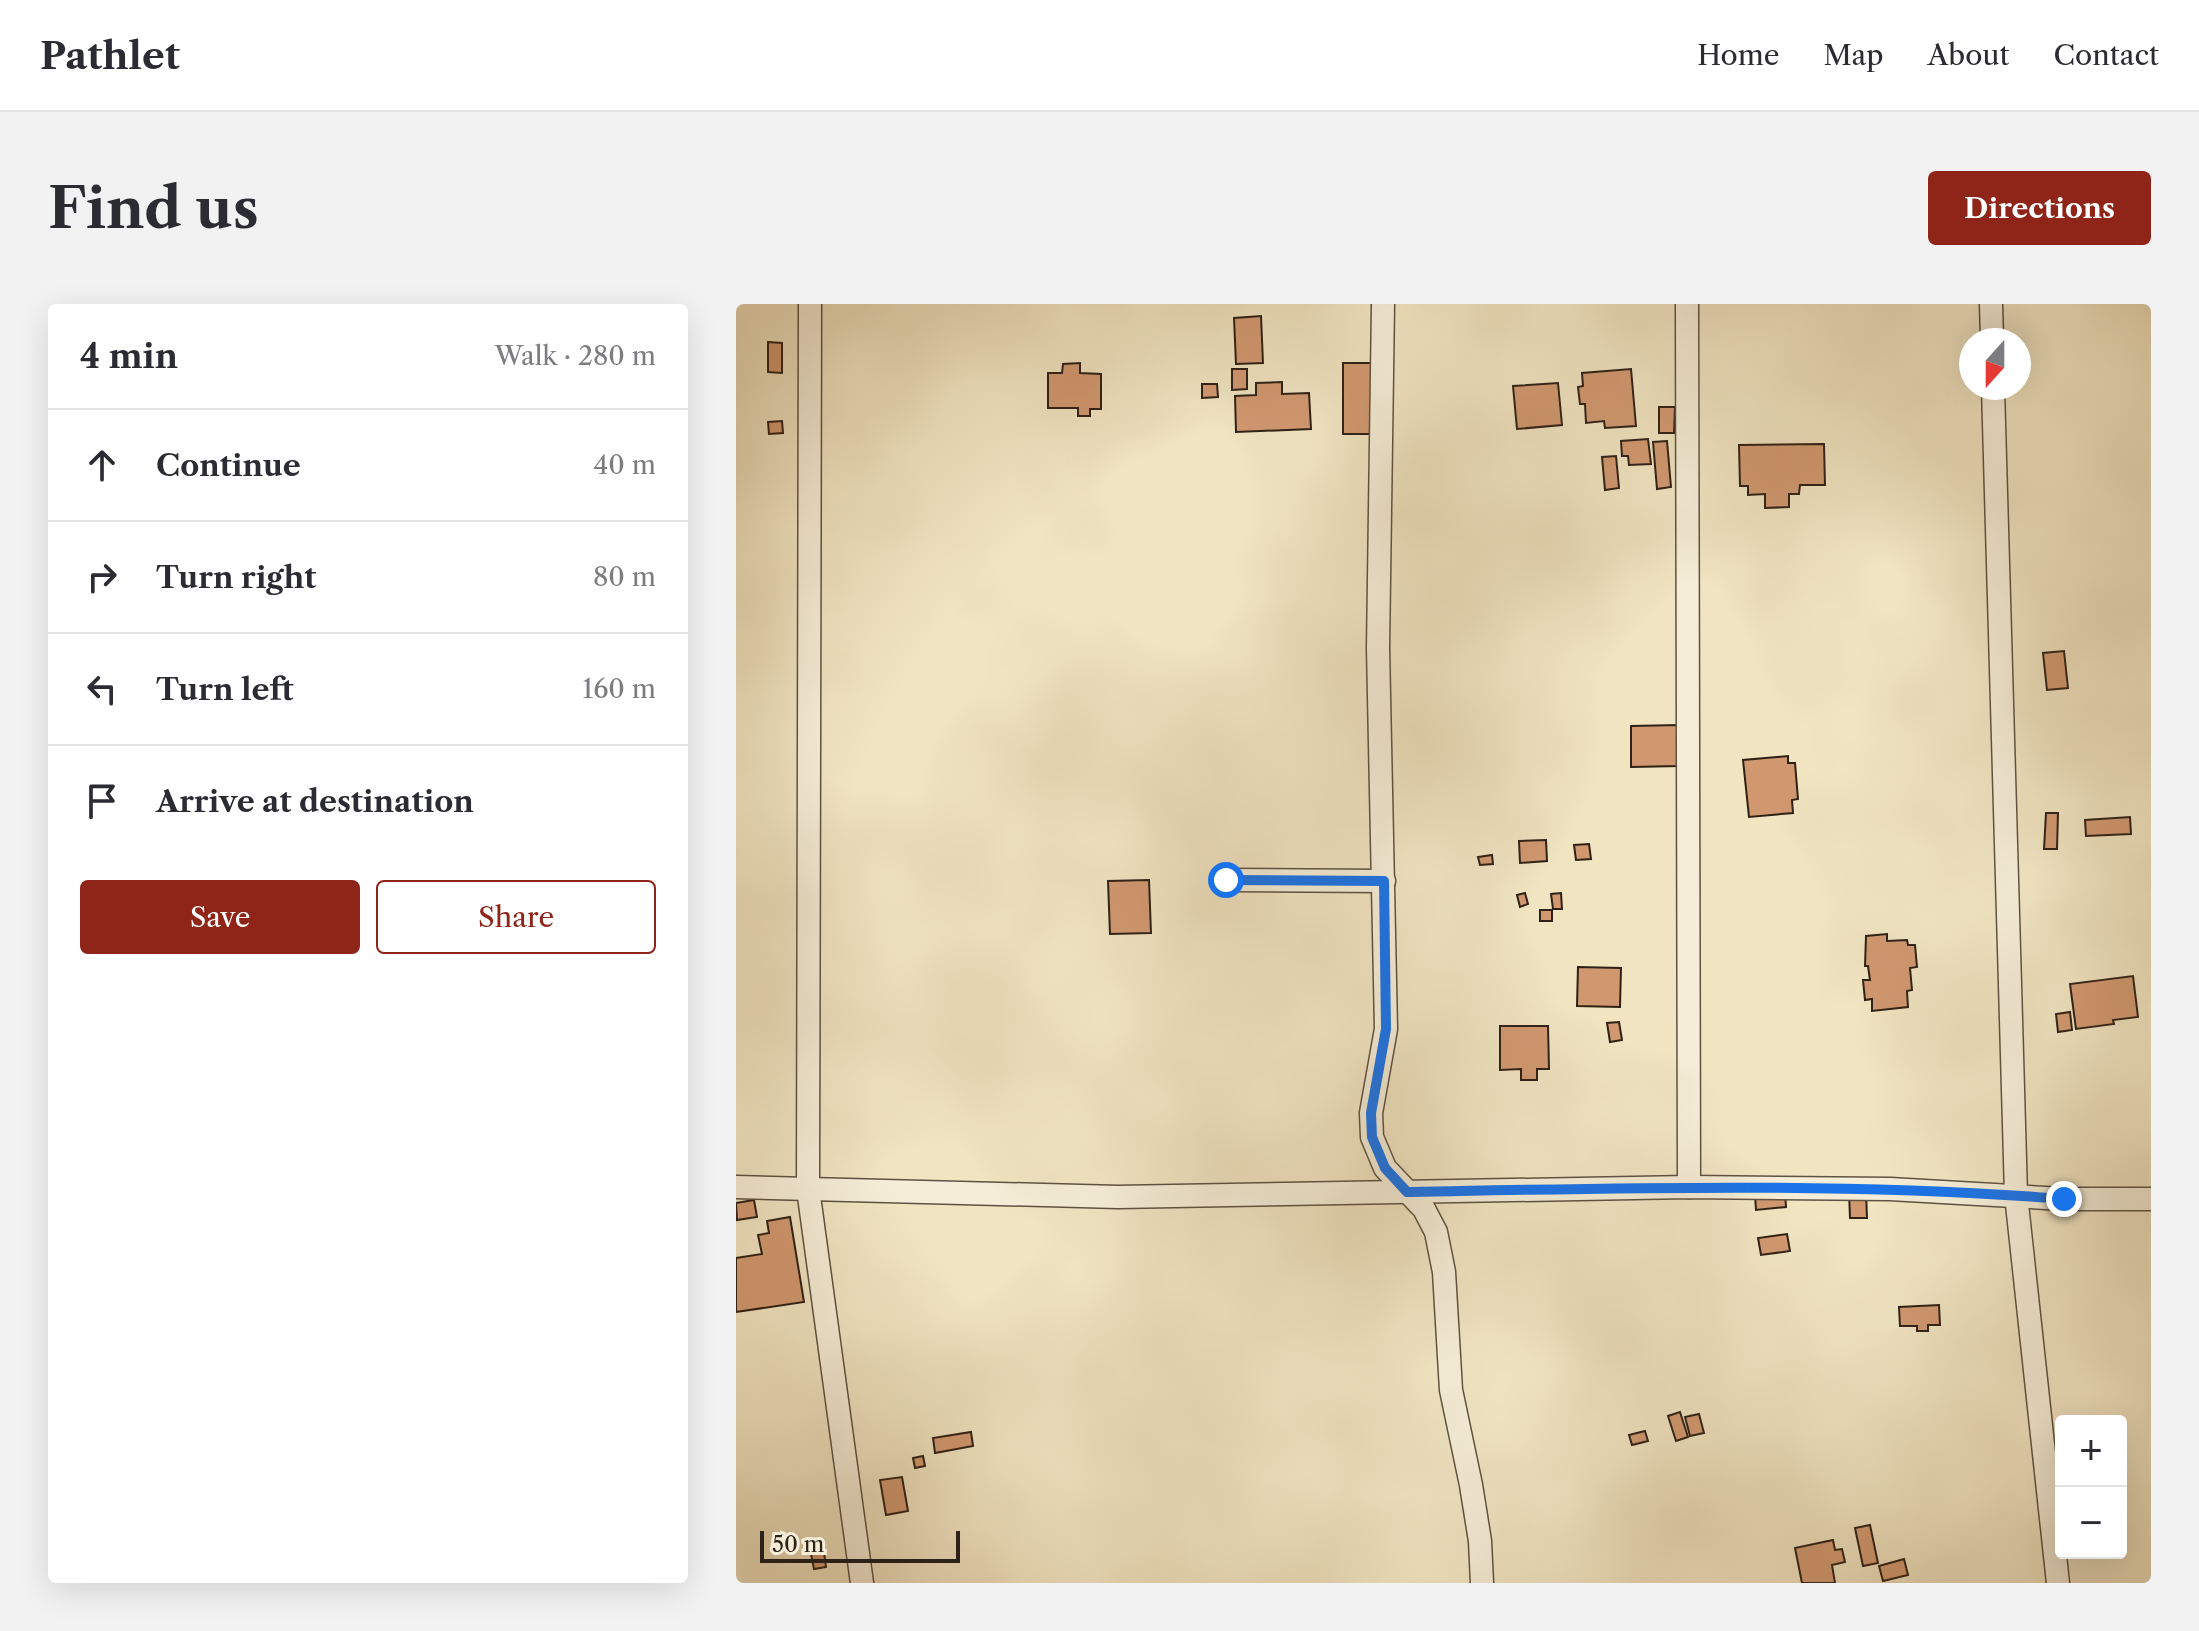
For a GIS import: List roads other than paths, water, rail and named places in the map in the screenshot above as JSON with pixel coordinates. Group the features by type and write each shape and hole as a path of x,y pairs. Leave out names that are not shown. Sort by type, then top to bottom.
{"street":[{"path":"810,304 808,1189 862,1583"},
{"path":"1383,304 1378,648 1386,1029 1371,1113 1372,1137 1385,1168 1424,1209 1436,1232 1444,1272 1451,1390 1480,1541 1482,1583"},
{"path":"1687,304 1689,1187"},
{"path":"1991,304 1992,328"},
{"path":"1993,400 2016,1195 2058,1583"},
{"path":"1226,880 1384,881"},
{"path":"736,1187 1118,1197 1689,1187 1890,1189 2064,1199 2151,1199"}]}
